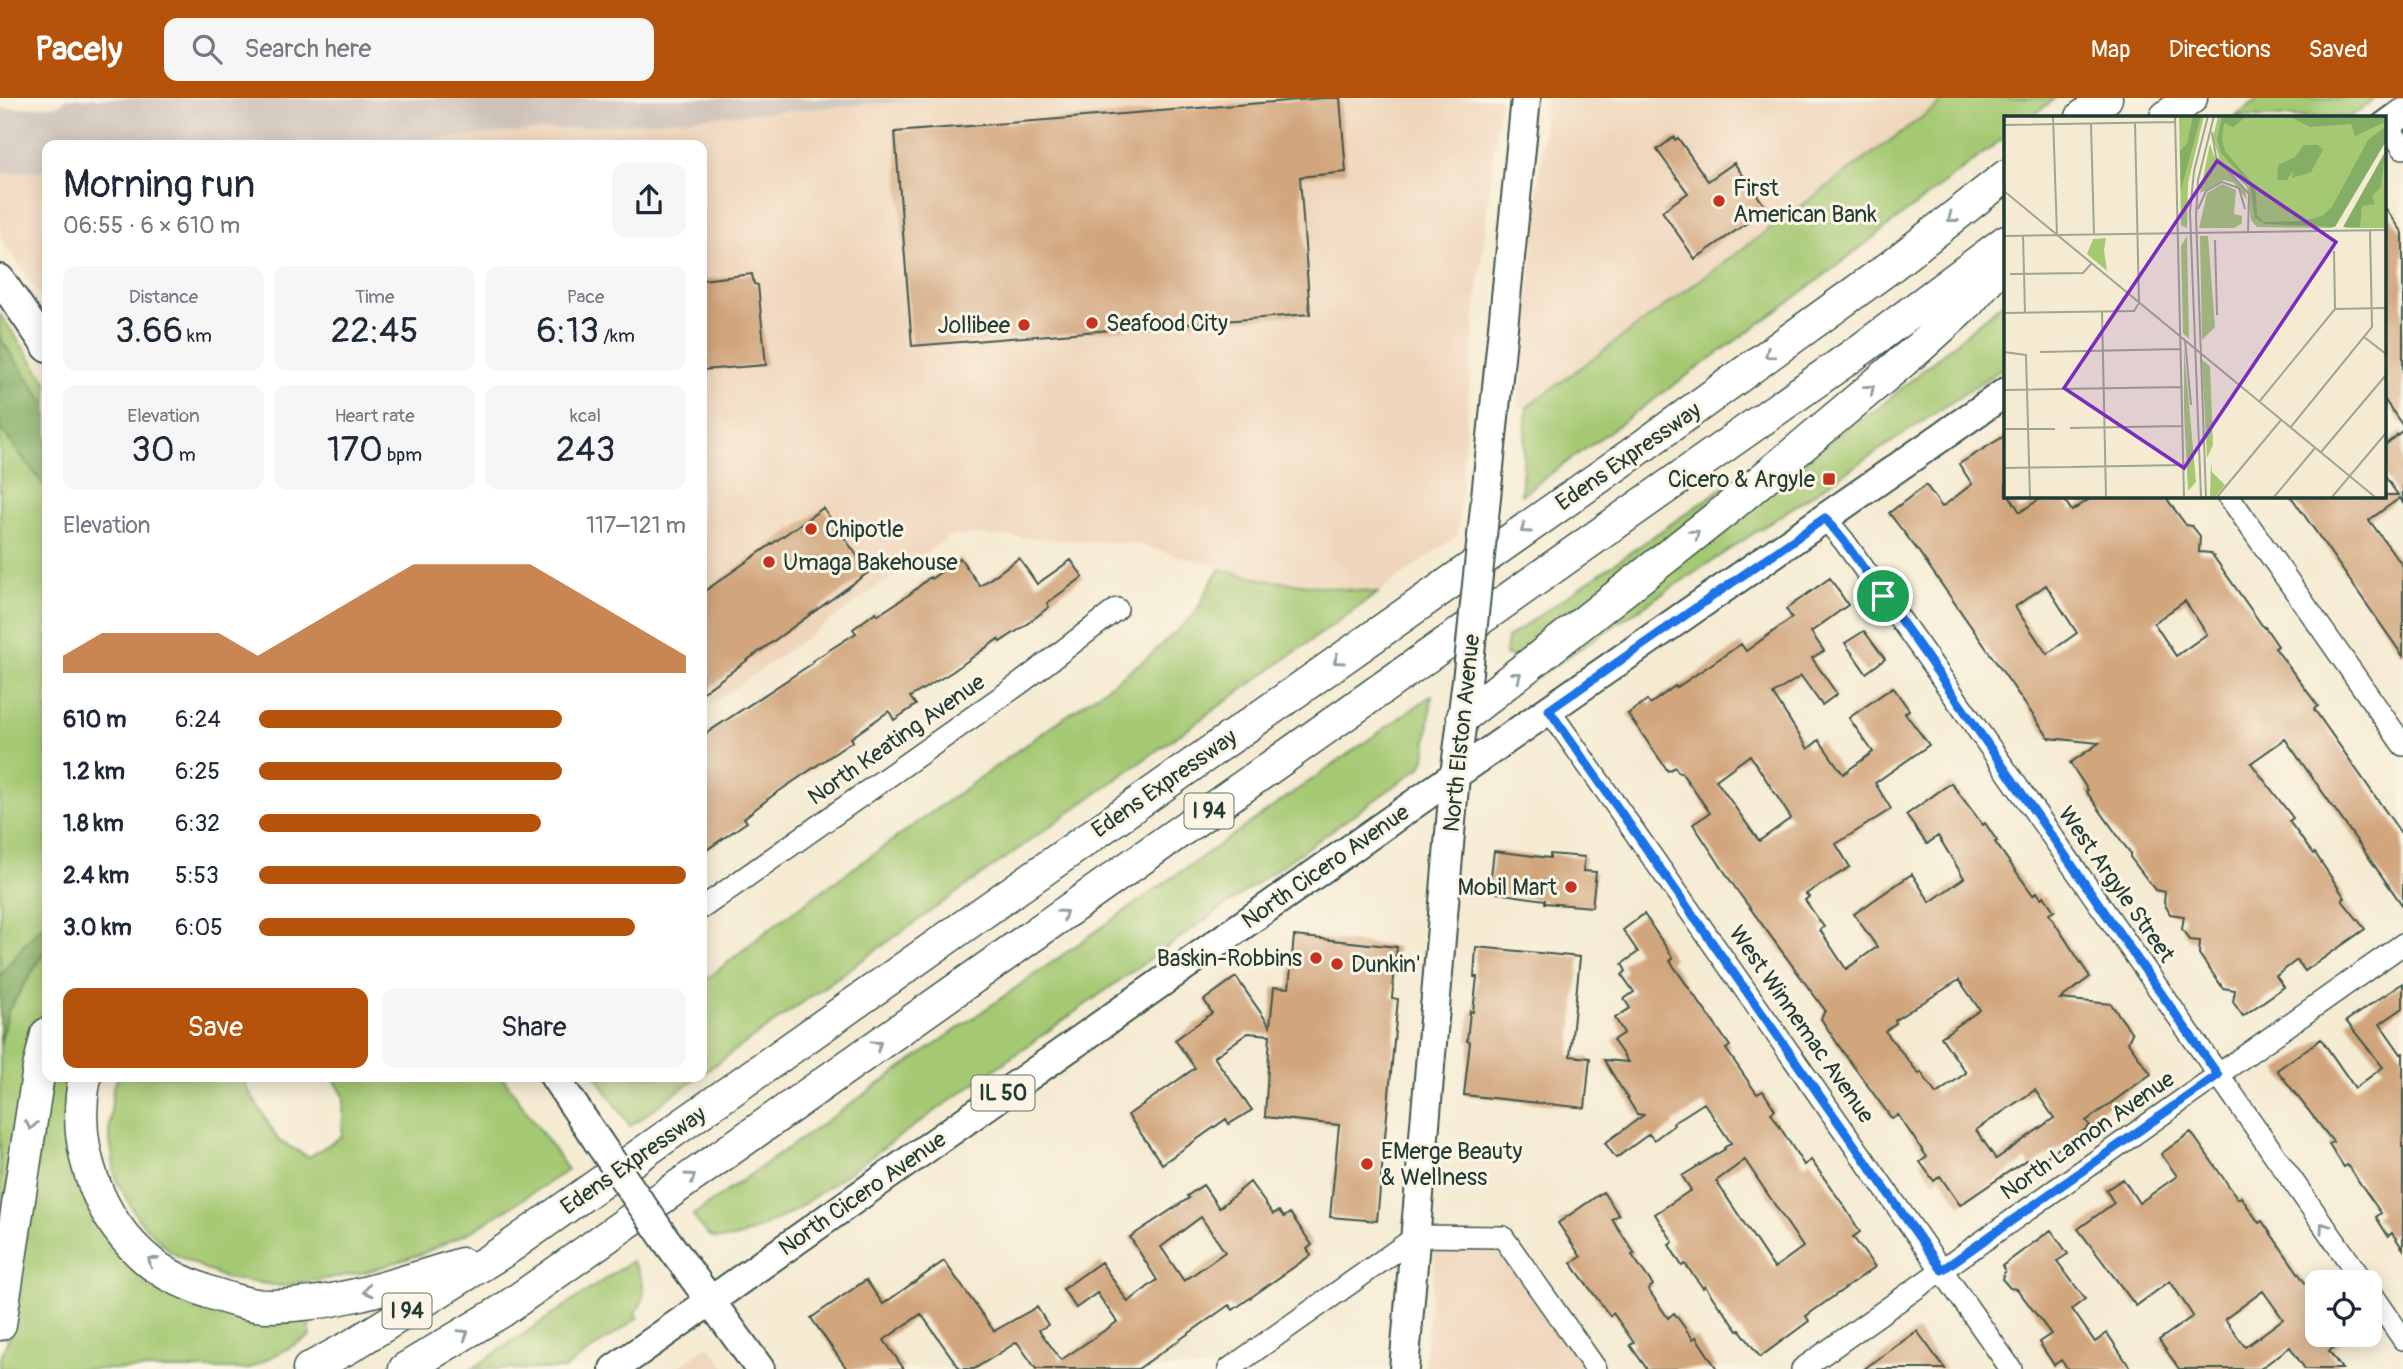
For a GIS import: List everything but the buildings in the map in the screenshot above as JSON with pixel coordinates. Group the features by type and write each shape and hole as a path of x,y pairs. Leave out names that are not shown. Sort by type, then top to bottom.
{"highway":[{"path":"2083,116 2106,98"},
{"path":"2167,116 2191,98"},
{"name":"Edens Expressway","path":"309,1369 504,1251 1632,454 1890,267 2004,178"},
{"name":"Edens Expressway","path":"405,1369 502,1311 1864,348 2004,243"},
{"path":"1463,717 1726,510 1968,303 2004,261"},
{"path":"0,1324 42,1055"},
{"path":"84,1082 80,1113 85,1156 98,1195 122,1233 151,1263 187,1284 223,1297 268,1306 320,1302 362,1293 504,1251"}],"main road":[{"name":"North Elston Avenue","path":"1404,1369 1455,775 1502,356 1526,98"},
{"path":"0,279 42,340"},
{"name":"North Cicero Avenue","path":"614,1369 1455,775 2004,393"},
{"path":"558,1082 666,1240 760,1369"}],"street":[{"path":"2391,122 2403,148"},
{"path":"2229,497 2403,745"},
{"name":"West Argyle Street","path":"1825,518 1906,628 2355,1270"},
{"name":"North Keating Avenue","path":"707,904 1022,682 1117,609"},
{"name":"West Winnemac Avenue","path":"1549,710 2011,1369"},
{"name":"North Lamon Avenue","path":"1802,1369 2403,944"},
{"path":"1228,1369 1417,1236 1503,1237 1596,1369"},
{"path":"2382,1308 2403,1339"}],"shaded area":[{"path":"68,98 948,98 419,140 42,140 42,170 0,174 0,109 59,105"},
{"path":"948,98 1500,98 1475,317 1457,536 1378,593 1265,580 1136,544 981,535 950,536 707,707 707,140 419,140"},
{"path":"1546,98 1948,98 1527,407 1519,407"},
{"path":"42,170 42,298 0,237 0,174"},
{"path":"1436,1243 1499,1244 1589,1369 1424,1369"},
{"path":"709,1345 727,1369 675,1369"}],"green space":[{"path":"1948,98 2056,98 2032,116 2004,116 2004,138 1788,303 1521,495 1527,407"},
{"path":"2259,98 2376,98 2351,116 2236,116"},
{"path":"2004,302 2004,367 1525,685 1851,424 1876,410"},
{"path":"0,314 42,375 42,1015 38,1022 0,1229"},
{"path":"0,338 42,399 42,483 0,428"},
{"path":"1806,430 1516,658 1505,655 1507,638"},
{"path":"1220,569 1265,580 1378,593 707,1070 707,979 777,923 1146,659 1195,614"},
{"path":"1432,695 1425,759 1421,767 794,1211 737,1237 715,1238 702,1229 693,1215"},
{"path":"42,926 42,956 8,1011 0,1045 0,976"},
{"path":"49,1082 76,1082 138,1262 307,1313 311,1336 249,1369 0,1369 0,1359 10,1335"},
{"path":"116,1082 245,1082 279,1141 309,1157 342,1136 344,1096 336,1082 506,1082 568,1170 474,1230 421,1254 366,1272 282,1286 224,1278 172,1253 139,1220 116,1180 109,1133"},
{"path":"600,1082 691,1082 630,1126"},
{"path":"632,1261 644,1287 643,1300 635,1313 638,1318 564,1369 472,1369"}],"place":[{"name":"First American Bank","path":"1719,201"},
{"name":"Seafood City","path":"1092,323"},
{"name":"Jollibee","path":"1024,325"},
{"name":"Cicero & Argyle","path":"1829,479"},
{"name":"Chipotle","path":"811,529"},
{"name":"Umaga Bakehouse","path":"769,562"},
{"name":"Mobil Mart","path":"1571,887"},
{"name":"Baskin-Robbins","path":"1316,958"},
{"name":"Dunkin'","path":"1337,964"},
{"name":"EMerge Beauty & Wellness","path":"1367,1164"}],"route":[{"path":"1825,518 1883,596 2218,1075 1942,1270 1549,710 1825,518"}]}
